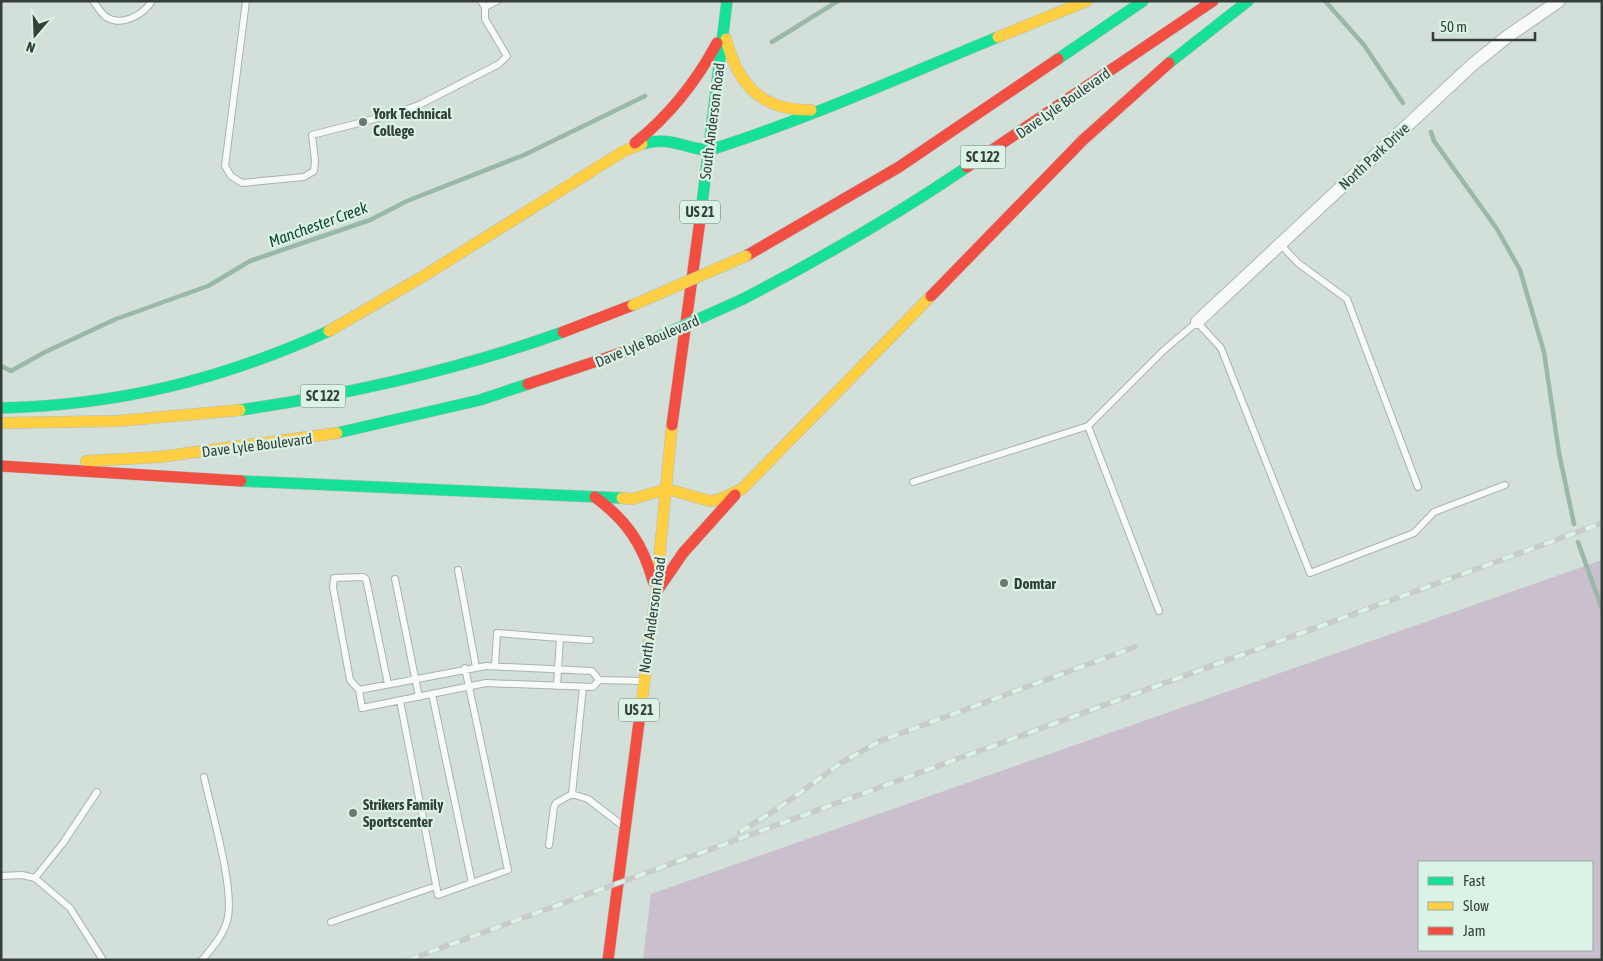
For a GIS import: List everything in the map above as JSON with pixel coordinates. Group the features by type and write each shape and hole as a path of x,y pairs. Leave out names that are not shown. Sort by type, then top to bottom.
{"main road":[{"name":"South Anderson Road","path":"687,300 710,150 727,1"},
{"path":"624,151 652,141 665,140 710,150 824,108 1087,1"},
{"name":"SC 122","path":"1,423 90,422 224,412 320,397 466,364 548,337 633,305 746,256 899,167 1143,1"},
{"name":"Dave Lyle Boulevard","path":"1,460 95,461 159,457 318,437 404,419 480,400 630,350 744,299 809,265 911,205 1213,1"},
{"path":"656,592 699,534 1083,140 1180,53 1248,1"},
{"path":"724,30 728,51 737,72 747,87 760,99 790,110 824,108"},
{"path":"1,408 95,402 159,392 200,381 263,360 330,330 381,301 624,151 657,126 672,111 697,79 724,30"},
{"name":"North Anderson Road","path":"608,960 656,592 687,300"},
{"path":"1,466 181,478 632,499 666,489 710,501 718,500 742,489"},
{"path":"594,496 621,516 638,539 649,564 656,592"}],"street":[{"name":"North Park Drive","path":"1197,322 1472,65 1508,36 1559,1"}],"lane":[{"path":"93,1 108,18 116,20 137,17 152,1"},
{"path":"246,1 225,166 231,176 242,183 304,177 314,171 315,160 312,135 390,115 420,105 499,64 507,56 485,20 483,4 497,1"},
{"path":"1280,244 1298,262 1347,299 1418,488"},
{"path":"914,482 1088,426 1164,350 1197,322 1221,348 1310,573 1414,533 1434,512 1505,485"},
{"path":"1088,426 1159,611"},
{"path":"458,570 476,667"},
{"path":"388,684 369,584 363,577 337,576 332,582 332,587 350,680 359,690 362,708 486,683 593,687 599,680"},
{"path":"395,579 418,697"},
{"path":"495,666 497,633 590,640"},
{"path":"557,686 560,638"},
{"path":"359,690 465,668 495,666 592,671 599,680"},
{"path":"400,701 438,895 508,870 465,668"},
{"path":"599,680 643,681"},
{"path":"572,794 583,687"},
{"path":"432,694 472,883"},
{"path":"202,960 221,935 228,921 231,899 204,777"},
{"path":"35,878 63,843 97,792"},
{"path":"549,845 554,807 556,803 572,794 588,799 624,828"},
{"path":"1,876 22,875 35,878 70,908 103,960"},
{"path":"331,922 436,886"}],"shaded area":[{"path":"1602,560 1602,960 643,960 651,894"}],"waterway":[{"name":"Manchester Creek","path":"772,42 838,1"},
{"path":"1325,1 1364,45 1403,103"},
{"name":"Manchester Creek","path":"1,366 11,371 45,352 116,319 208,286 250,261 370,220 407,201 524,155 645,96"},
{"path":"1431,132 1434,141 1497,229 1520,270 1544,352 1559,453 1574,524"},
{"path":"1578,542 1602,609"}],"railway":[{"path":"408,960 1602,523"},
{"path":"740,832 780,807 841,763 880,741 1135,647"}],"traffic: fast":[{"path":"700,220 727,1"},
{"path":"1058,59 1143,1"},
{"path":"1169,63 1248,1"},
{"path":"642,144 663,141 699,149 713,149 821,110 998,37"},
{"path":"743,299 857,236 967,167"},
{"path":"630,350 743,299"},
{"path":"1,408 87,402 169,387 249,363 329,331"},
{"path":"240,410 281,404 403,379 484,358 563,332"},
{"path":"337,433 480,400 528,384"},
{"path":"241,481 622,498"}],"traffic: slow":[{"path":"998,37 1087,1"},
{"path":"726,39 737,70 755,92 779,106 811,110"},
{"path":"329,331 422,277 624,151 642,144"},
{"path":"633,305 746,256"},
{"path":"622,498 632,499 667,489 710,501 718,500 742,489 931,296"},
{"path":"1,423 118,421 240,410"},
{"path":"639,722 656,592 672,425"},
{"path":"86,461 159,457 337,433"}],"traffic: jam":[{"path":"967,167 1213,1"},
{"path":"635,143 660,121 681,97 717,43"},
{"path":"746,256 899,167 1058,59"},
{"path":"931,296 1083,140 1169,63"},
{"path":"672,425 700,220"},
{"path":"563,332 633,305"},
{"path":"528,384 630,350"},
{"path":"1,466 241,481"},
{"path":"657,591 683,553 735,495"},
{"path":"595,497 616,515 632,534 644,556 653,581"},
{"path":"608,960 639,722"}],"place":[{"name":"York Technical College","path":"363,122"},
{"name":"Domtar","path":"1004,583"},
{"name":"Strikers Family Sportscenter","path":"353,813"}]}
